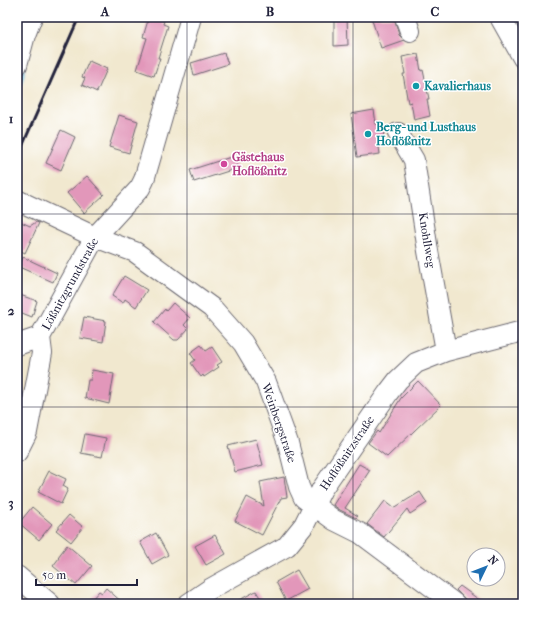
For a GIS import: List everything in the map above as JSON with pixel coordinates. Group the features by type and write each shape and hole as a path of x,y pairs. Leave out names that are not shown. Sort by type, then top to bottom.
{"street":[{"path":"17,65 25,35 32,17"},
{"name":"Lößnitzgrundstraße","path":"17,452 27,432 42,354 40,337 95,237 135,195 144,180 191,17"},
{"path":"500,17 523,58"},
{"name":"Knohllweg","path":"398,133 414,160 446,352"},
{"name":"Weinbergstraße","path":"17,200 95,237 135,252 212,308 243,343 266,382 288,443 299,487 304,498 334,520 360,533 455,604"},
{"name":"Hoflößnitzstraße","path":"188,604 287,546 304,525 322,489 398,380 416,363 446,352 523,331"},
{"path":"17,345 40,337"},
{"path":"17,576 50,604"}],"building":[{"path":"149,17 164,21 163,24 168,26 154,76 137,70 147,38 143,37"},
{"path":"334,17 347,17 348,45 334,46"},
{"path":"371,17 394,17 399,35 404,40 381,48"},
{"path":"224,53 228,64 194,75 191,63"},
{"name":"Kavalierhaus","path":"418,54 429,99 427,99 430,116 414,120 411,102 408,103 403,74 405,74 402,57"},
{"path":"89,61 107,69 97,92 82,85 85,78 82,77"},
{"name":"Berg- und Lusthaus Hoflößnitz","path":"374,110 376,124 385,130 383,136 378,140 380,154 357,157 351,114"},
{"path":"119,115 138,121 129,153 109,147"},
{"path":"61,130 75,137 61,170 46,163"},
{"name":"Gästehaus Hoflößnitz","path":"234,156 238,168 194,182 190,170"},
{"path":"87,176 104,195 84,213 67,193"},
{"path":"21,222 30,226 36,222 39,223 25,253 17,249 17,230"},
{"path":"23,257 57,273 53,282 19,267"},
{"path":"124,276 147,290 136,307 125,299 123,303 112,296"},
{"path":"17,294 37,301 32,317 17,311"},
{"path":"173,303 190,318 184,325 188,329 178,340 174,340 154,322 165,309 166,311"},
{"path":"84,317 106,321 103,342 80,338"},
{"path":"201,345 206,351 212,347 222,362 217,365 219,367 204,377 203,375 201,377 191,363 195,360 190,353"},
{"path":"92,370 114,374 109,404 85,398 88,380 91,380"},
{"path":"418,381 441,405 387,457 368,443 377,431 379,433 401,398"},
{"path":"85,434 106,438 102,457 81,453"},
{"path":"256,439 263,465 235,472 228,446"},
{"path":"359,464 370,470 345,508 358,516 356,518 333,505"},
{"path":"49,471 66,479 63,486 68,489 61,504 38,492"},
{"path":"284,477 287,497 281,498 262,535 235,521 247,497 264,506 260,482"},
{"path":"420,492 427,503 410,514 407,509 384,537 367,524 385,501 394,508"},
{"path":"32,507 52,524 39,540 19,523"},
{"path":"69,515 83,527 71,542 56,530"},
{"path":"156,533 168,555 152,564 140,542"},
{"path":"215,535 226,554 206,565 195,546"},
{"path":"67,545 92,566 76,585 53,566"},
{"path":"297,570 308,589 286,601 276,582"},
{"path":"460,586 485,604 466,604 465,599 456,590"},
{"path":"106,588 124,604 92,604 95,601 92,599 99,591 102,593"},
{"path":"256,591 264,604 232,604"}],"waterway":[{"path":"17,94 24,69"}],"railway":[{"path":"17,158 79,17"}],"place":[{"name":"Kavalierhaus","path":"416,86"},
{"name":"Berg- und Lusthaus Hoflößnitz","path":"368,134"},
{"name":"Gästehaus Hoflößnitz","path":"224,164"}]}
